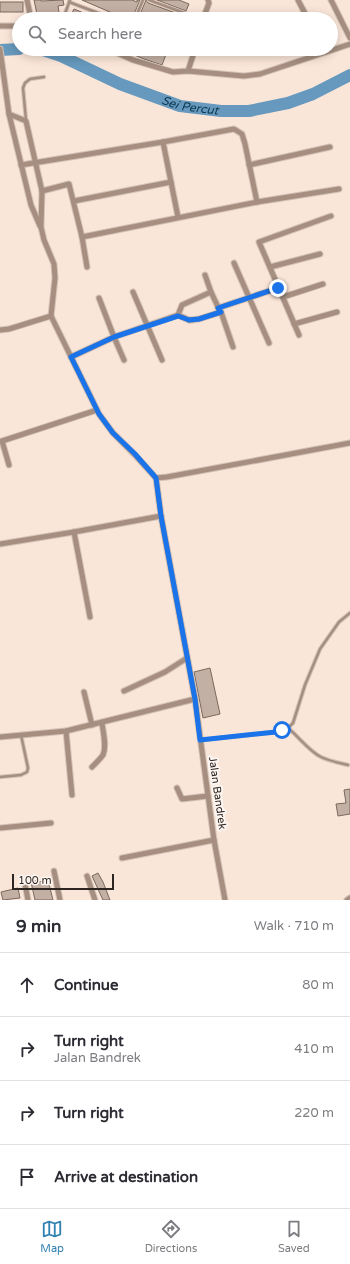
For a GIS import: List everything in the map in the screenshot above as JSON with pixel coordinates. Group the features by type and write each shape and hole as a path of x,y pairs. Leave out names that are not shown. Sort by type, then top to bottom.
{"street":[{"path":"27,0 30,12"},
{"path":"206,12 209,3 208,0"},
{"path":"298,0 304,12"},
{"path":"331,0 337,12"},
{"path":"338,14 350,38"},
{"path":"0,26 12,26"},
{"path":"338,47 350,44"},
{"path":"0,49 9,114 31,205 41,227 44,240 54,264 55,278 51,316 97,410 113,433 135,454 156,478 350,443"},
{"path":"124,56 173,72 188,71 244,76 260,74 310,56"},
{"path":"188,71 193,56"},
{"path":"9,114 26,121 42,191 41,227"},
{"path":"21,165 36,164 234,129 242,134 246,144 257,202"},
{"path":"163,142 178,217"},
{"path":"249,165 330,147"},
{"path":"74,201 171,182"},
{"path":"42,191 69,184 82,237 87,267"},
{"path":"82,237 257,202 339,189"},
{"path":"299,334 258,242 331,216"},
{"path":"270,267 320,254"},
{"path":"234,263 269,343"},
{"path":"205,275 233,347"},
{"path":"283,297 323,284"},
{"path":"71,357 114,337 178,316 191,320 199,319 249,298 278,288"},
{"path":"133,292 162,360"},
{"path":"178,316 182,305 211,292"},
{"path":"99,298 124,360"},
{"path":"294,324 337,312"},
{"path":"0,330 9,329 51,316"},
{"path":"9,465 2,441 97,410"},
{"name":"Jalan Bandrek","path":"156,478 161,516 195,699 214,840 225,900"},
{"path":"0,544 161,516"},
{"path":"74,532 90,617"},
{"path":"124,691 165,672 187,658"},
{"path":"84,692 92,725"},
{"path":"0,737 66,731 195,699"},
{"path":"92,767 104,752 102,723"},
{"path":"66,731 72,795"},
{"path":"177,788 182,799 208,796"},
{"path":"0,828 51,823"},
{"path":"122,858 214,840"},
{"path":"54,871 60,900"},
{"path":"87,876 95,900"},
{"path":"25,884 28,900"}],"lane":[{"path":"138,12 143,0"},
{"path":"149,0 182,12"},
{"path":"66,12 70,1 97,12"},
{"path":"26,121 23,88 25,83 30,79 44,77"},
{"path":"200,740 276,732 288,728 293,723 305,685 320,649 339,622 350,613"},
{"path":"288,728 311,750 321,757 348,765"},
{"path":"0,777 21,775 27,772 28,768 21,735"}],"building":[{"path":"34,0 63,0 64,5 58,6 59,12 37,12"},
{"path":"82,0 132,0 137,2 137,0 140,0 135,12 110,12"},
{"path":"146,0 148,3 173,12 141,12"},
{"path":"157,0 179,0 189,4 186,11"},
{"path":"0,2 23,2 23,12 0,12"},
{"path":"74,9 81,12 72,12"},
{"path":"137,56 165,56 162,65"},
{"path":"210,668 220,714 203,718 194,672"},
{"path":"350,789 350,814 338,816 336,804 346,803 344,790"},
{"path":"98,873 110,900 103,900 92,876"},
{"path":"38,880 38,882 48,880 53,900 35,900 31,882"},
{"path":"18,888 20,898 3,900 1,892"}],"waterway":[{"name":"Sei Percut","path":"0,50 12,49"},
{"name":"Sei Percut","path":"61,56 120,84 180,106 221,111 249,111 288,103 313,94 350,75"}],"route":[{"path":"278,288 218,308 221,312 199,319 189,320 178,316 114,337 71,357 99,414 113,433 135,454 156,478 161,516 195,699 200,740 276,732 282,730"}]}
